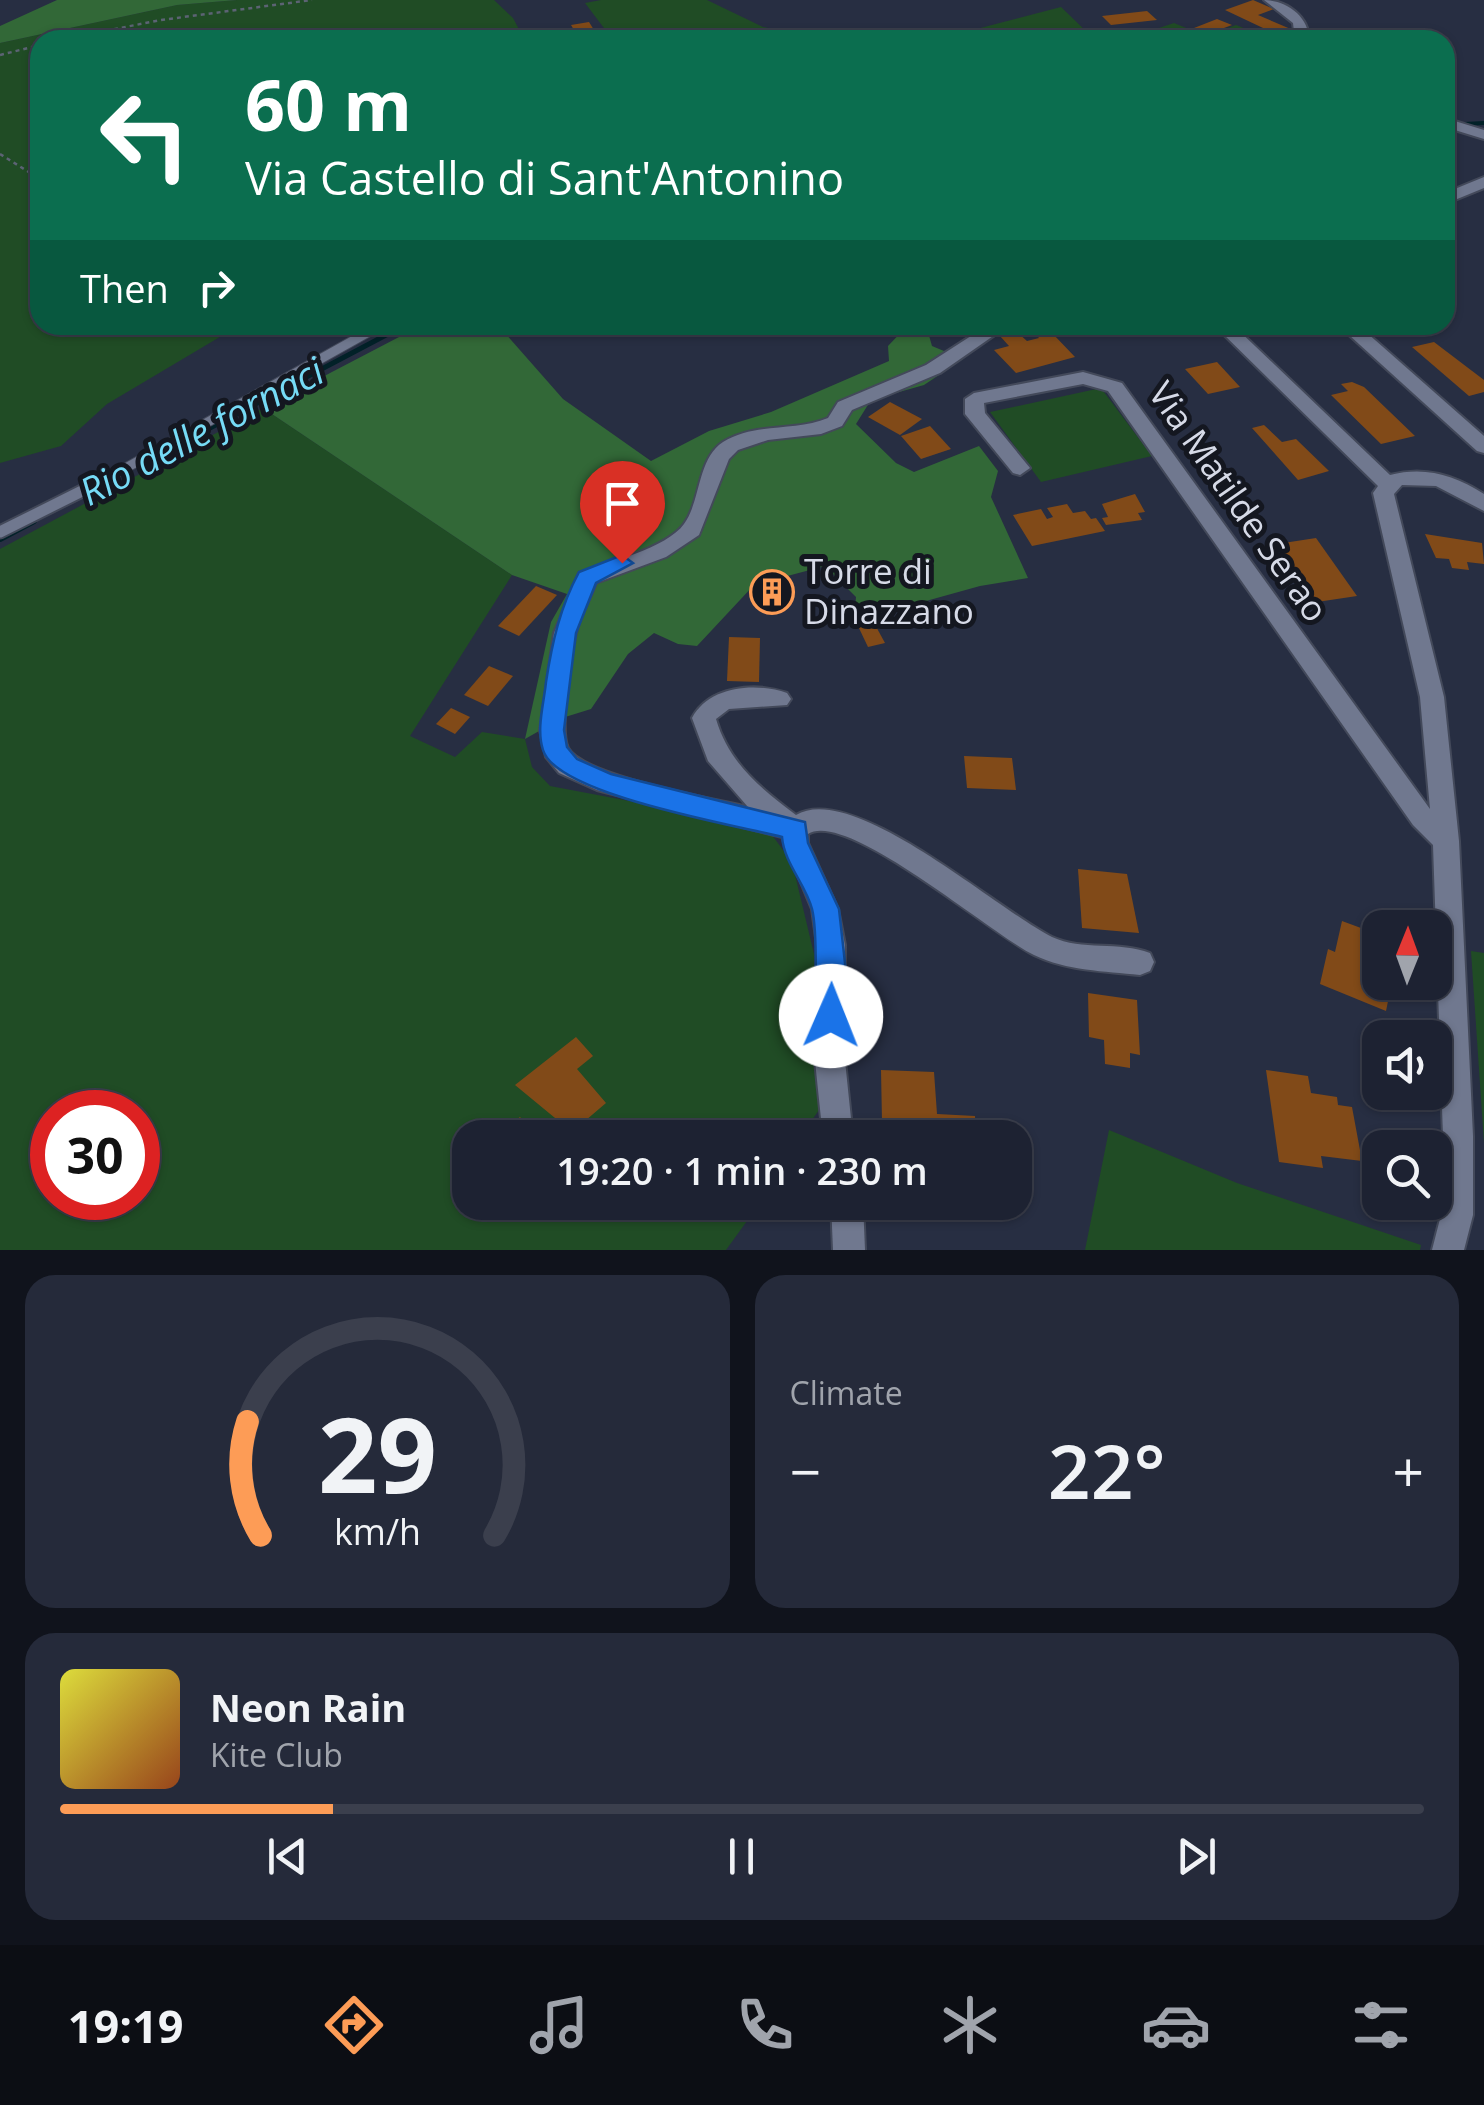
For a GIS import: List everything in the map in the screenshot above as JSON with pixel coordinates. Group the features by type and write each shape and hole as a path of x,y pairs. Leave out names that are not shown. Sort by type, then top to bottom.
{"street":[{"path":"1270,0 1299,20 1300,30"},
{"path":"1455,125 1484,136"},
{"path":"1455,194 1484,182"},
{"path":"985,335 933,369 845,406 834,422 732,446 720,456 692,530 658,552 587,578 564,633 552,730 555,750 568,766 606,783 796,830 816,818 840,822 894,847 1042,946 1067,955 1140,962"},
{"path":"1233,335 1387,484"},
{"path":"1358,335 1484,447"},
{"name":"Via Matilde Serao","path":"1020,468 975,414 974,399 1084,378 1116,387 1422,818 1446,841"},
{"path":"1448,1250 1457,1216 1458,1136 1446,841 1432,696 1383,493 1387,484 1406,477 1440,480 1484,504"},
{"path":"779,699 724,699 708,708 704,718 715,750 735,784 796,830"},
{"path":"796,830 795,843 826,909 831,946 830,1052 836,1120"},
{"path":"848,1220 849,1250"}],"lane":[{"path":"0,532 110,476 364,335"}],"path":[{"path":"110,30 312,0"},
{"path":"0,55 30,48"},
{"path":"0,154 30,172"}],"green space":[{"path":"57,0 237,0 177,5 61,30 30,30 30,37 0,43 0,26"},
{"path":"237,0 494,0 519,30 61,30 177,5"},
{"path":"707,0 763,27 780,30 605,30 585,3"},
{"path":"1061,7 1085,30 972,30"},
{"path":"1174,23 1191,30 1153,30"},
{"path":"1236,25 1249,30 1222,30"},
{"path":"30,37 30,335 223,335 107,404 61,446 0,463 0,43"},
{"path":"403,335 507,335 563,399 651,461 709,431 771,412 889,361 888,346 898,335 929,335 932,346 963,359 924,385 871,400 856,424 896,463 914,472 979,446 998,471 991,497 1028,578 980,586 854,621 856,597 825,566 754,585 697,646 678,644 654,633 628,654 591,709 562,718 525,739 551,622 567,594 512,575 263,408"},
{"path":"1101,388 1152,456 1041,482 990,412"},
{"path":"263,408 512,575 410,736 455,757 482,732 525,739 532,767 550,786 766,827 792,862 814,954 819,1110 812,1120 452,1120 452,1220 748,1220 726,1250 0,1250 0,549"},
{"path":"1471,951 1484,953 1484,1143"},
{"path":"1109,1130 1237,1183 1421,1245 1420,1250 1085,1250"}],"building":[{"path":"1253,0 1274,9 1258,15 1293,30 1267,30 1225,10"},
{"path":"1147,11 1157,20 1111,25 1102,16"},
{"path":"1217,19 1232,25 1219,30 1194,28"},
{"path":"589,22 594,30 574,30 571,25"},
{"path":"1020,335 1027,341 1039,338 1036,335 1054,335 1075,357 1016,373 994,350 1009,346 1000,336"},
{"path":"1434,342 1484,380 1484,392 1469,396 1412,347"},
{"path":"1217,362 1240,387 1208,394 1185,369"},
{"path":"1352,382 1364,387 1415,436 1381,444 1331,395 1348,391 1341,384"},
{"path":"890,402 922,419 900,435 868,417"},
{"path":"1264,425 1282,442 1296,439 1329,471 1298,480 1252,428"},
{"path":"930,426 951,449 921,459 901,436"},
{"path":"1135,494 1145,512 1138,513 1142,520 1106,525 1102,518 1108,517 1102,504"},
{"path":"1067,504 1073,513 1085,511 1091,519 1096,518 1105,531 1032,546 1013,515 1041,509 1047,519 1053,517 1047,508"},
{"path":"1425,534 1482,543 1484,564 1467,562 1469,570 1452,568 1449,559 1436,558"},
{"path":"1316,538 1357,596 1317,602 1277,544"},
{"path":"536,586 557,595 519,636 498,626"},
{"path":"873,621 885,643 868,647 857,624"},
{"path":"729,637 760,638 759,682 727,681"},
{"path":"489,666 513,676 488,706 464,695"},
{"path":"451,708 470,717 455,734 436,724"},
{"path":"964,756 1012,758 1016,790 967,788"},
{"path":"1078,869 1127,874 1139,933 1082,928"},
{"path":"1342,921 1362,928 1362,1000 1388,1000 1386,1011 1320,984 1328,949 1335,952"},
{"path":"1088,993 1137,1000 1140,1055 1130,1053 1130,1068 1105,1064 1104,1040 1089,1037"},
{"path":"576,1037 593,1056 577,1069 606,1103 586,1120 557,1120 515,1085"},
{"path":"881,1070 934,1072 937,1114 975,1116 975,1120 882,1120"},
{"path":"1266,1070 1308,1076 1311,1093 1337,1097 1338,1105 1352,1107 1362,1161 1321,1156 1323,1168 1279,1162"}],"waterway":[{"name":"Rio delle fornaci","path":"1455,124 1484,123"},
{"name":"Rio delle fornaci","path":"138,466 386,335"},
{"name":"Rio delle fornaci","path":"0,539 34,521"}],"place":[{"name":"Torre di Dinazzano","path":"772,592"}],"route":[{"path":"622,563 587,578 564,633 552,730 555,750 568,766 606,783 746,814 796,830 795,843 826,909 833,981 831,1016"}]}
